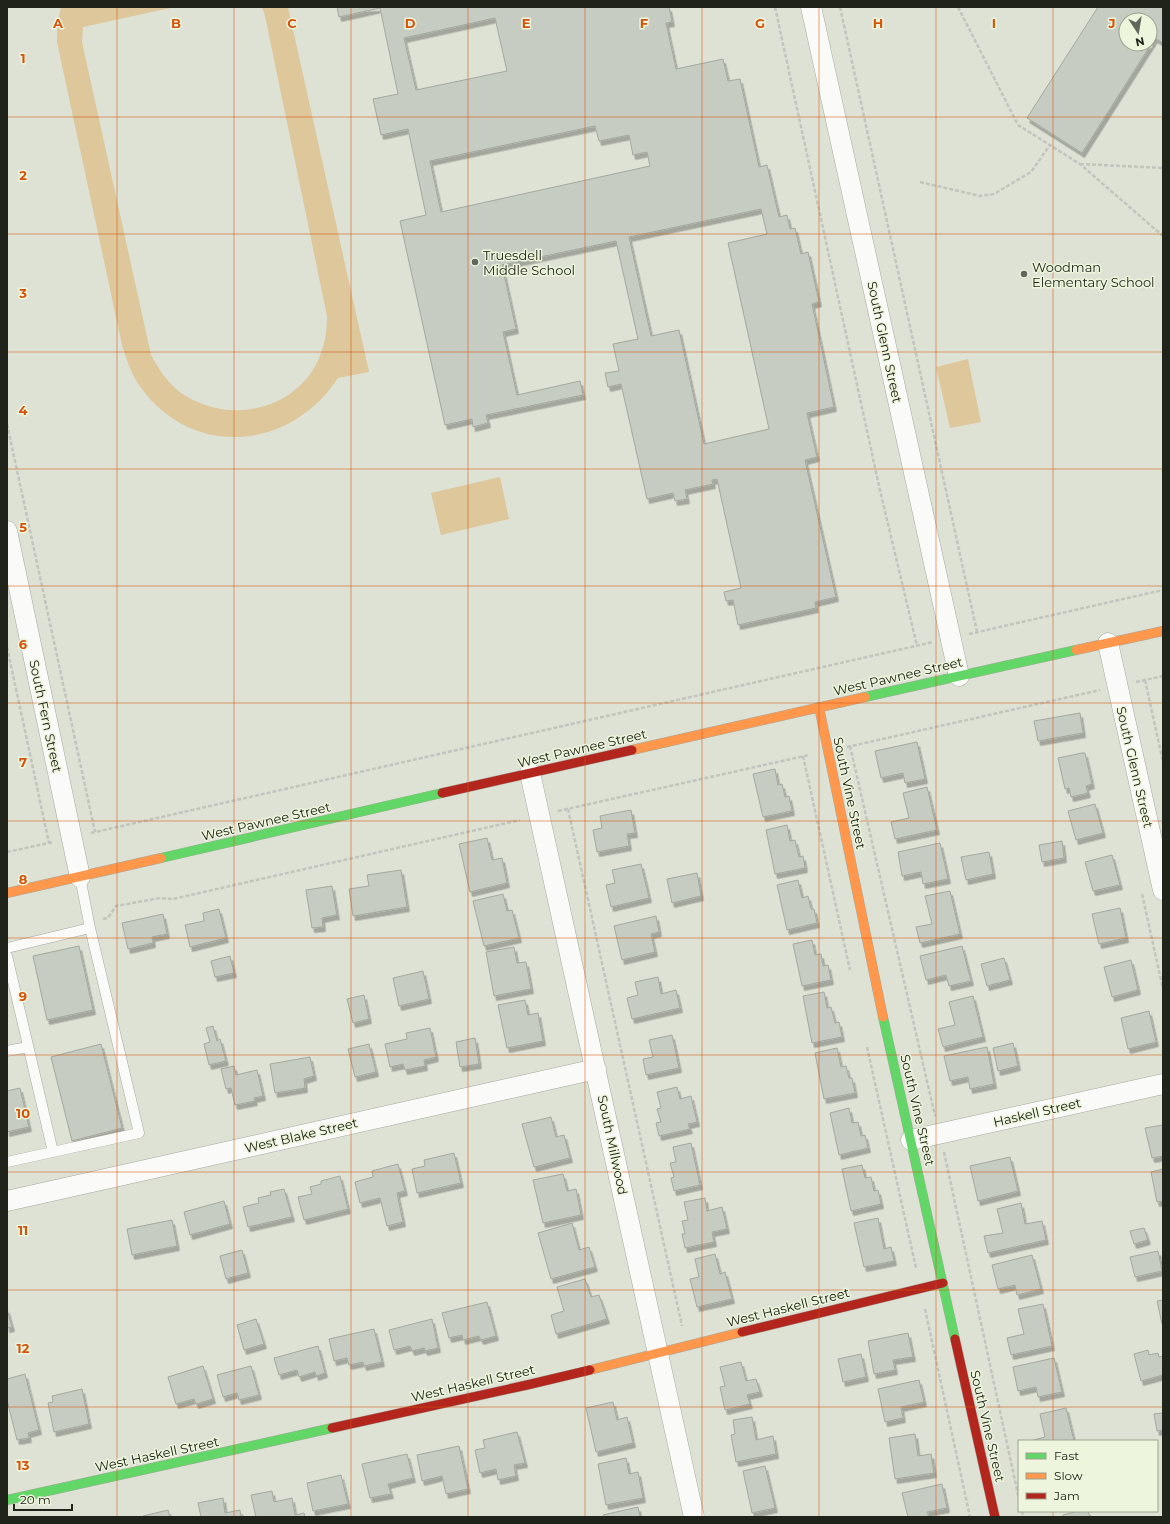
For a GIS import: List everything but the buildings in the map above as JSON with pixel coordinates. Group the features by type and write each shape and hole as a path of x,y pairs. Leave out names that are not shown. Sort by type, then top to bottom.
{"street":[{"name":"South Glenn Street","path":"810,7 959,676"},
{"name":"South Fern Street","path":"7,531 80,877"},
{"name":"West Pawnee Street","path":"7,893 819,707 1163,631"},
{"name":"South Glenn Street","path":"1108,643 1163,890"},
{"name":"South Vine Street","path":"819,707 874,975 995,1517"},
{"name":"South Millwood","path":"530,773 659,1352 694,1517"},
{"name":"West Blake Street","path":"7,1201 596,1069"},
{"name":"Haskell Street","path":"911,1140 1163,1084"},
{"name":"West Haskell Street","path":"7,1500 527,1385 943,1283"}],"lane":[{"path":"7,1162 139,1133 80,877"},
{"path":"7,948 90,925"},
{"path":"7,956 53,1152"},
{"path":"7,1051 28,1046"}],"path":[{"path":"775,7 879,486 916,646"},
{"path":"840,7 977,632"},
{"path":"958,7 1018,125 1080,164 1163,236"},
{"path":"920,182 980,196 994,194 1031,172 1050,145"},
{"path":"1080,164 1163,168"},
{"path":"7,424 95,832"},
{"path":"7,852 1163,590"},
{"path":"7,647 49,842"},
{"path":"90,925 108,918 116,906 160,898 173,899 540,815 1163,676"},
{"path":"1145,680 1163,762"},
{"path":"803,756 850,972"},
{"path":"568,809 682,1328"},
{"path":"866,1042 970,1517"}],"shaded area":[{"path":"61,7 175,7 83,27 82,42 151,355 164,376 181,393 201,404 222,409 244,410 265,406 284,398 301,385 314,368 323,347 326,332 327,316 262,7 288,7 369,372 338,378 317,403 293,421 266,433 238,437 210,434 183,424 158,407 137,382 128,364 122,345 57,42 57,25"},
{"path":"968,359 981,422 950,428 936,367"},
{"path":"500,477 509,519 441,535 431,493"}],"traffic: fast":[{"path":"865,697 1076,650"},
{"path":"161,858 442,793"},
{"path":"883,1017 955,1339"},
{"path":"7,1500 332,1428"}],"traffic: slow":[{"path":"1076,650 1163,631"},
{"path":"632,750 865,697"},
{"path":"819,707 883,1017"},
{"path":"7,893 161,858"},
{"path":"590,1370 742,1332"}],"traffic: jam":[{"path":"442,793 632,750"},
{"path":"742,1332 943,1283"},
{"path":"955,1339 995,1517"},
{"path":"332,1428 590,1370"}],"place":[{"name":"Truesdell Middle School","path":"475,262"},
{"name":"Woodman Elementary School","path":"1024,274"}]}
